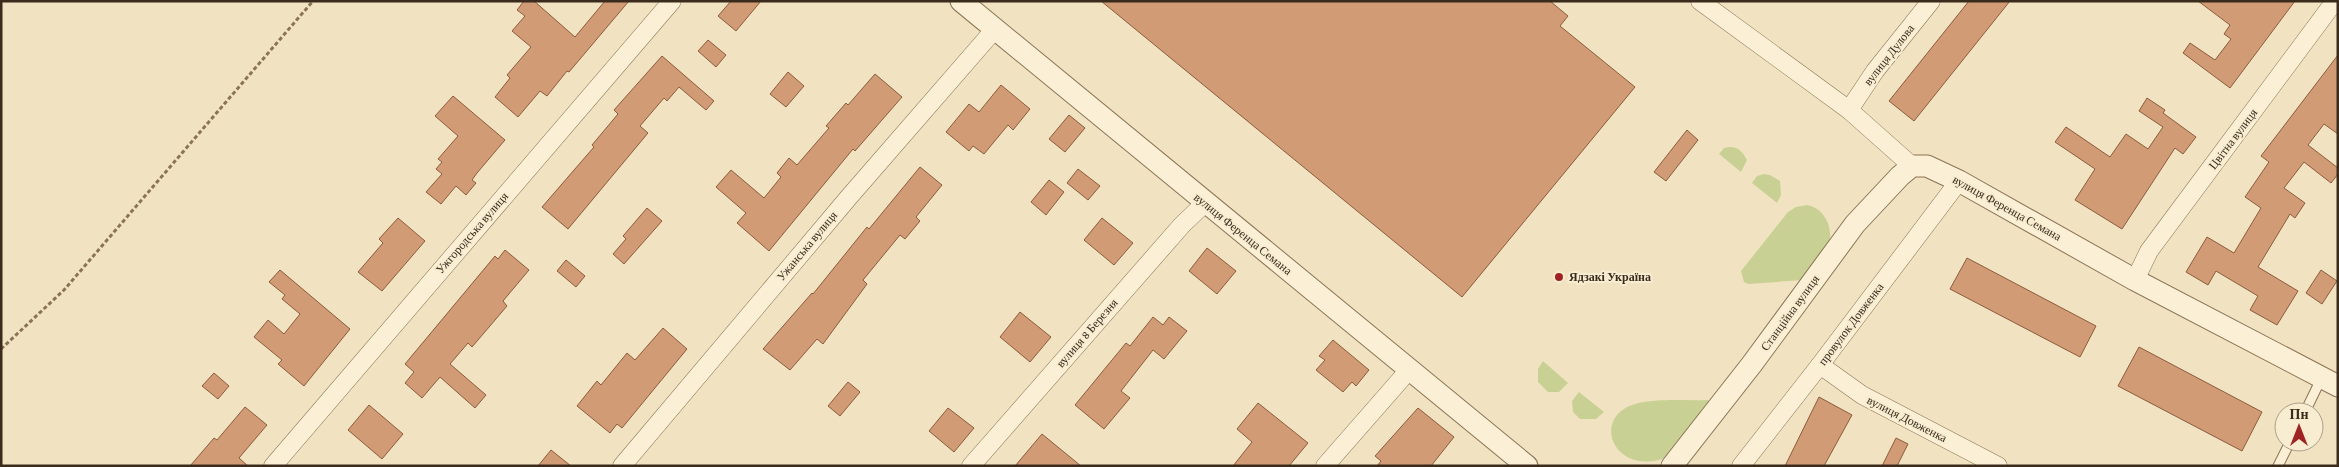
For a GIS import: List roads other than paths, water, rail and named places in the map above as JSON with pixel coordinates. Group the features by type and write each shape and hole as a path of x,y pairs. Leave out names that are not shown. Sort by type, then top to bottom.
{"street":[{"name":"Ужгородська вулиця","path":"273,466 672,1"},
{"name":"вулиця Ференца Семана","path":"961,1 1527,466"},
{"path":"1700,1 1849,110 1912,166"},
{"name":"вулиця Дулова","path":"1849,110 1875,71 1931,1"},
{"name":"Цвітна вулиця","path":"2135,280 2149,251 2335,1"},
{"name":"Ужанська вулиця","path":"622,466 849,197 995,29"},
{"name":"вулиця Ференца Семана","path":"1912,166 1927,166 1959,181 2135,280 2330,382"},
{"name":"Станційна вулиця","path":"1672,466 1752,364 1855,224 1900,176 1912,166"},
{"name":"провулок Довженка","path":"1741,466 1959,181"},
{"name":"вулиця 8 Березня","path":"972,466 1182,225 1205,203"},
{"name":"вулиця Довженка","path":"1820,365 1862,395 1998,466"},
{"path":"1325,466 1409,370"}],"lane":[{"path":"2313,402 2330,382"},
{"path":"2278,466 2285,452"}],"place":[{"name":"Ядзакі Україна","path":"1559,277"}]}
